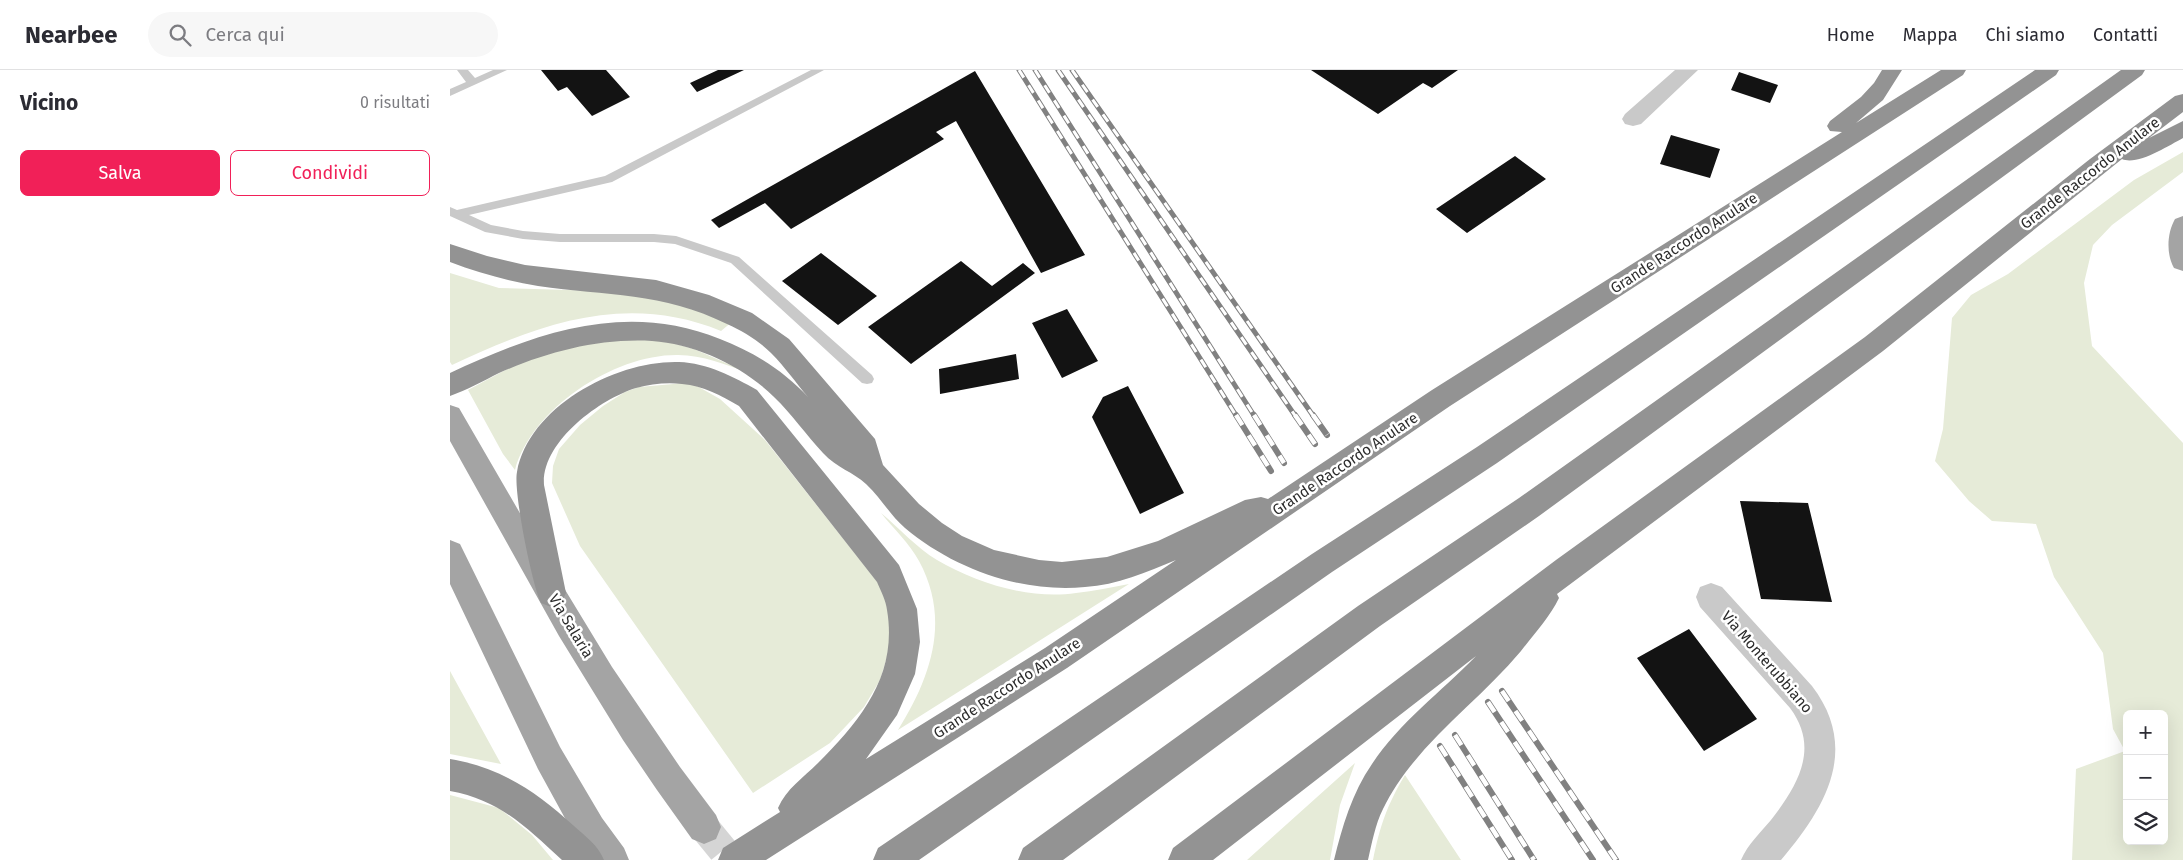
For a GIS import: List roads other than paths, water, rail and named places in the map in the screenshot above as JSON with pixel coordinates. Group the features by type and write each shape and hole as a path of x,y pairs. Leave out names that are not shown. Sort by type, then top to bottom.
{"highway":[{"path":"1773,186 1806,151 1874,98 1892,70"},
{"name":"Grande Raccordo Anulare","path":"736,859 1056,658 1441,398 1956,70"},
{"path":"890,860 1322,563 1487,455 2049,70"},
{"path":"1035,860 1369,616 1529,507 2135,70"},
{"name":"Grande Raccordo Anulare","path":"1184,860 1566,569 1874,344 2098,165 2183,101"},
{"path":"2098,165 2155,144 2183,128"},
{"path":"450,254 550,278 613,283 668,293 708,304 733,315 770,337 780,346 865,448 872,472"},
{"path":"450,384 493,365 559,341 604,331 636,329 708,344 737,357 772,380 786,392 845,457 872,472 913,517 945,542 989,562 1040,574 1086,574 1130,565 1151,558 1245,512 1284,505"},
{"path":"551,593 530,480 531,469 536,457 555,429 566,417 592,397 607,388 636,376 665,372 710,378 724,383 748,398 889,574 902,602 906,632 901,671 888,701 864,738 838,766 810,795 736,859"},
{"path":"1351,860 1360,823 1370,798 1393,762 1433,717 1508,644 1566,569"},
{"path":"450,775 484,782 511,795 587,860"}],"main road":[{"path":"2183,225 2180,234 2183,262"},
{"name":"Via Salaria","path":"450,416 551,593 643,745 704,827"},
{"path":"450,553 549,758 590,830 612,860"}],"street":[{"path":"1633,119 1688,70"},
{"name":"Via Monterubbiano","path":"1711,597 1801,697 1813,715 1819,730 1819,760 1810,789 1783,834 1758,860"}],"lane":[{"path":"462,70 473,83"},
{"path":"450,93 502,70"},
{"path":"453,212 608,179 819,70"},
{"path":"453,212 489,229 523,235 560,238 654,238 676,240 735,260 866,379"}],"tunnel":[{"path":"704,827 731,860"}],"railway":[{"path":"1019,70 1237,417"},
{"path":"1035,70 1255,417"},
{"path":"1058,70 1296,417"},
{"path":"1072,70 1314,417"},
{"path":"1236,415 1271,471"},
{"path":"1254,415 1284,463"},
{"path":"1295,415 1315,444"},
{"path":"1313,415 1327,435"},
{"path":"1502,691 1616,860"},
{"path":"1488,702 1593,860"},
{"path":"1455,735 1534,860"},
{"path":"1440,746 1512,860"}]}
